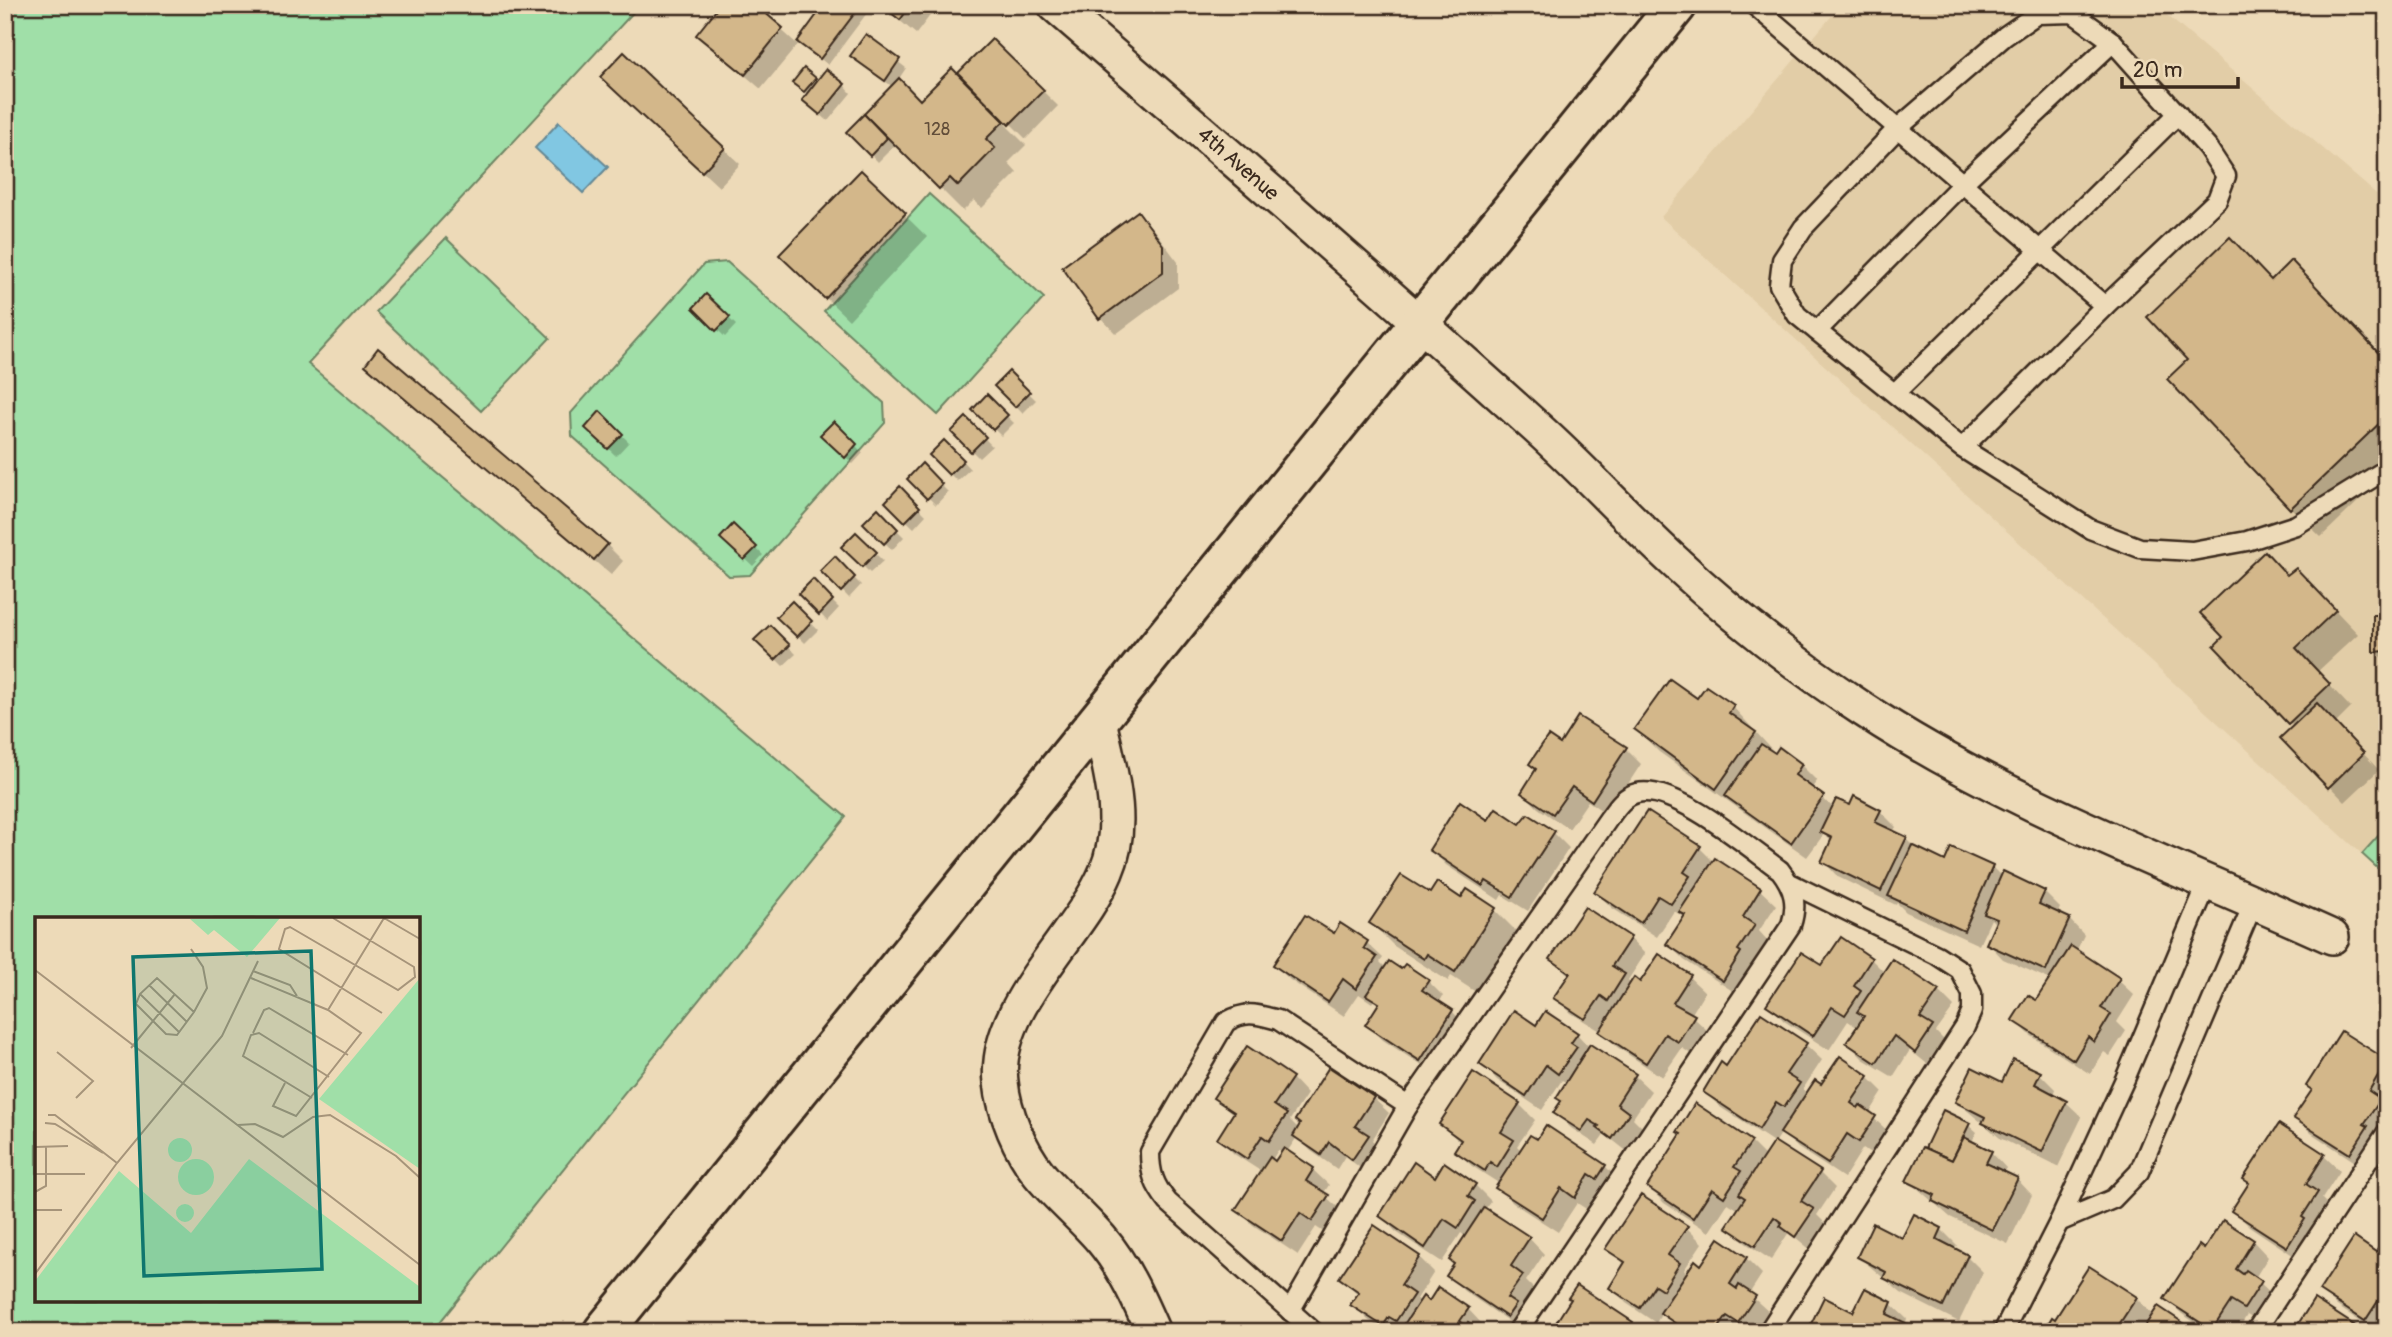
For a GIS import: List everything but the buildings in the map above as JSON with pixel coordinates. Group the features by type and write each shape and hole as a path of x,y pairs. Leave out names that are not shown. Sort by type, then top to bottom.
{"main road":[{"path":"603,1332 1677,5"}],"street":[{"name":"4th Avenue","path":"1055,5 1421,323 1553,442 1675,563 1781,652 1865,711 1943,757 2064,818 2332,937"},
{"path":"1099,721 1116,815 1107,872 1038,976 1010,1025 1002,1052 1000,1081 1008,1115 1038,1172 1103,1241 1133,1288 1153,1332"}],"lane":[{"path":"1754,5 2105,306"},
{"path":"1962,448 2217,200 2226,176 2207,147 2113,43 2073,13 2037,14 2005,36 1898,128 1803,228 1782,260 1779,285 1797,315 1962,448 2090,529 2140,548 2192,551 2247,541 2296,525 2387,470"},
{"path":"1817,331 1963,183 2113,43"},
{"path":"1895,393 2178,114"},
{"path":"1290,1311 1408,1106 1624,798 1639,793 1659,793 1682,802 1780,870 1790,883 1796,911 1791,925 1517,1332"},
{"path":"2003,1332 2059,1222 2125,1079 2207,882"},
{"path":"1768,1332 1965,1027 1972,1011 1972,995 1960,970 1937,955 1790,883"},
{"path":"2059,1222 2113,1199 2139,1171 2254,902"},
{"path":"1314,1332 1168,1202 1155,1186 1150,1169 1150,1152 1226,1022 1241,1014 1257,1014 1278,1020 1408,1106"},
{"path":"2255,1332 2387,1132"}],"shaded area":[{"path":"1841,5 2155,5 2387,203 2387,826 2362,854 1661,217"}],"green space":[{"path":"5,5 640,5 308,364 846,817 432,1332 5,1332"},
{"path":"929,194 1044,298 938,415 824,311"},
{"path":"446,238 550,338 481,411 376,312"},
{"path":"727,262 884,403 885,423 750,575 729,576 572,436 571,413 704,264"},
{"path":"2387,826 2387,877 2362,854"}],"water":[{"path":"559,122 608,167 583,193 535,148"}]}
